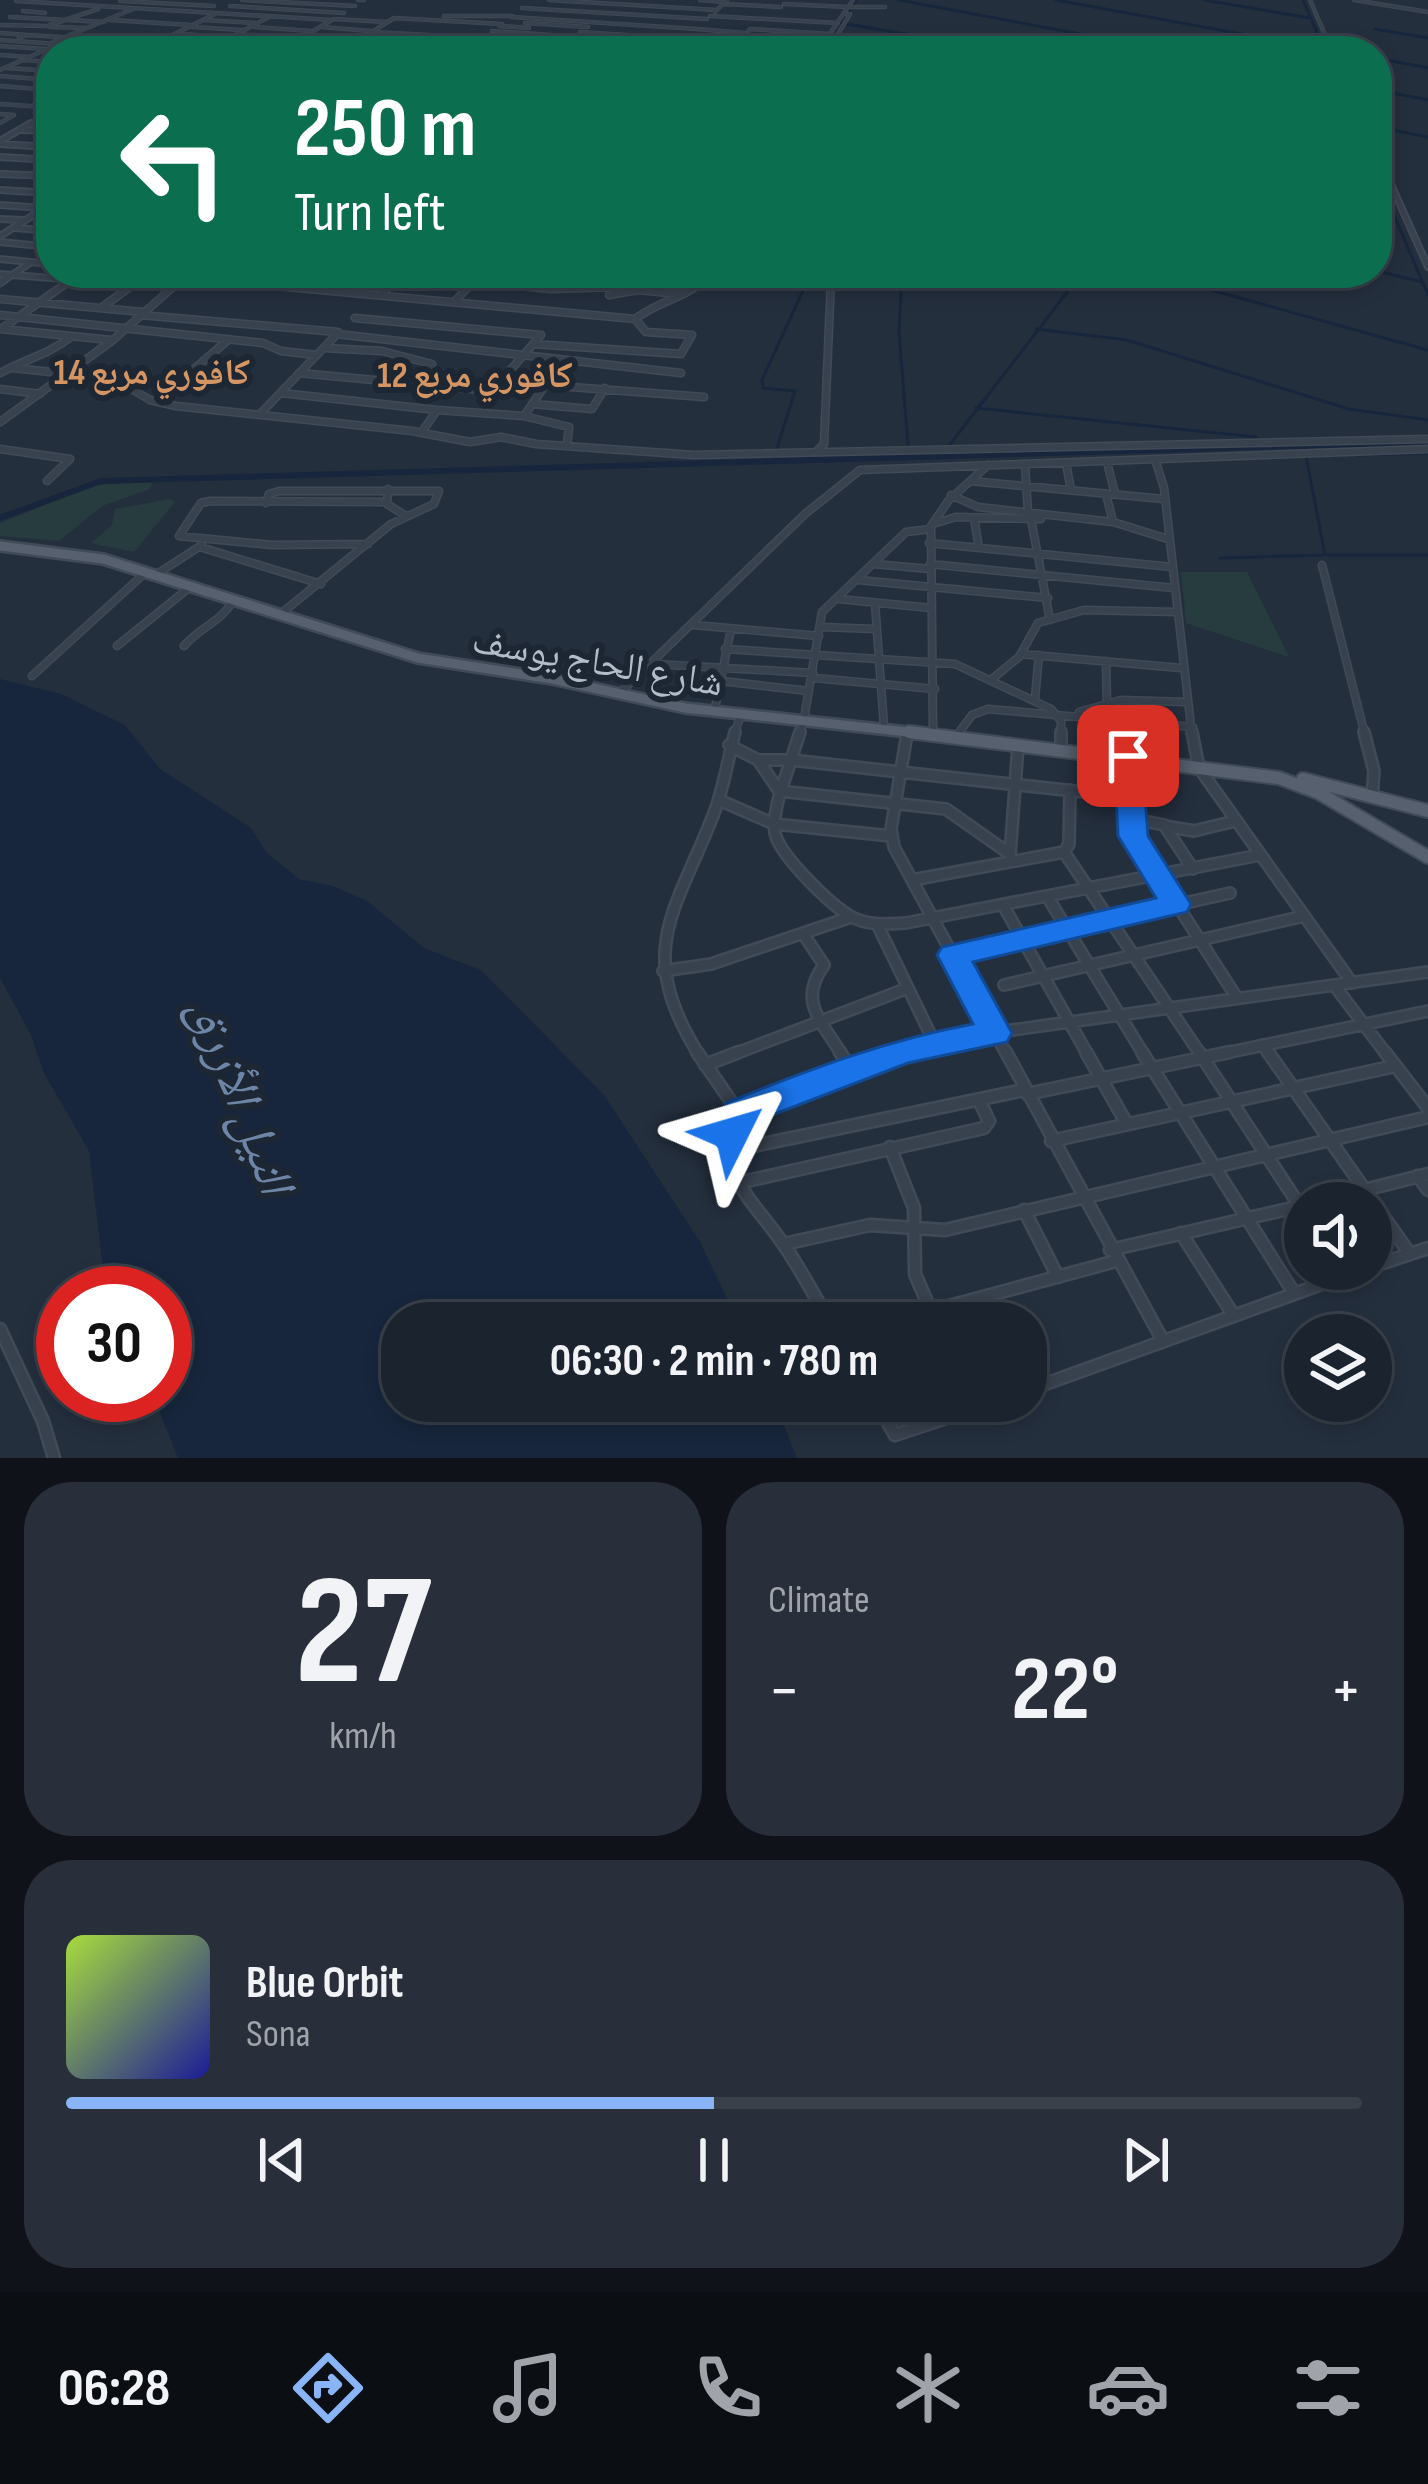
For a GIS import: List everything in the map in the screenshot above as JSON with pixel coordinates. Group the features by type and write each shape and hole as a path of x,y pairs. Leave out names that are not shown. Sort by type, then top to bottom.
{"main road":[{"name":"شارع الحاج يوسف","path":"0,544 88,551 416,653 529,669 715,708 907,734 1198,762"},
{"name":"شارع الحاج يوسف","path":"0,544 81,554 418,658 539,676 740,717 958,734 1198,762"},
{"path":"1198,762 1278,773 1428,811"},
{"path":"1198,762 1301,784 1428,857"},
{"path":"1377,798 1352,801 1383,829"}],"street":[{"path":"0,6 17,0 216,13 447,36"},
{"path":"172,36 242,0 309,4"},
{"path":"549,0 661,5 707,19"},
{"path":"625,0 684,11 746,33 806,36"},
{"path":"700,0 707,19"},
{"path":"828,36 853,0"},
{"path":"1310,0 1326,36"},
{"path":"1354,0 1428,9"},
{"path":"47,26 123,1 344,13"},
{"path":"232,22 265,1"},
{"path":"308,11 319,2"},
{"path":"285,17 319,2 361,2"},
{"path":"304,36 361,2"},
{"path":"561,35 605,2"},
{"path":"761,29 784,2"},
{"path":"636,36 784,2 847,9 885,7"},
{"path":"1381,4 1402,2 1428,9"},
{"path":"0,35 10,17 43,3"},
{"path":"150,9 163,3"},
{"path":"201,12 216,3"},
{"path":"486,36 527,4 593,9 642,20 707,19"},
{"path":"527,4 642,20 812,22"},
{"path":"52,13 72,5"},
{"path":"593,9 639,10 661,5"},
{"path":"571,11 577,7"},
{"path":"74,32 134,9"},
{"path":"837,36 850,14 847,9"},
{"path":"140,22 165,10"},
{"path":"633,15 639,10"},
{"path":"23,11 101,15 89,21"},
{"path":"234,35 267,18 387,22 585,14"},
{"path":"513,15 626,30"},
{"path":"10,17 313,31"},
{"path":"176,34 269,36 301,18"},
{"path":"772,18 838,23"},
{"path":"502,24 567,31 626,30 707,19"},
{"path":"203,20 257,23"},
{"path":"425,20 626,30"},
{"path":"622,36 642,20"},
{"path":"776,33 788,20"},
{"path":"367,36 387,22"},
{"path":"0,35 13,27 47,26 113,36"},
{"path":"67,36 94,27"},
{"path":"206,35 219,28"},
{"path":"744,36 761,29 781,36"},
{"path":"492,31 573,36"},
{"path":"0,35 46,36"},
{"path":"0,35 36,48"},
{"path":"2,62 13,43 27,35"},
{"path":"13,43 36,43"},
{"path":"25,48 36,43"},
{"path":"2,62 13,64 36,54"},
{"path":"2,62 29,57"},
{"path":"22,60 36,61"},
{"path":"2,62 36,68"},
{"path":"2,62 36,74"},
{"path":"0,86 36,91"},
{"path":"31,106 36,103"},
{"path":"0,104 36,107"},
{"path":"0,114 14,116 0,124"},
{"path":"2,139 36,119"},
{"path":"0,124 12,127 2,139"},
{"path":"30,124 36,126"},
{"path":"20,130 36,131"},
{"path":"2,139 36,146"},
{"path":"0,157 36,159"},
{"path":"0,177 36,175"},
{"path":"0,177 36,189"},
{"path":"1392,187 1428,267"},
{"path":"0,205 36,206"},
{"path":"1,237 35,214"},
{"path":"0,219 25,220"},
{"path":"14,227 36,229"},
{"path":"1,237 36,243"},
{"path":"0,259 36,262"},
{"path":"0,279 31,262"},
{"path":"11,275 36,277"},
{"path":"0,328 59,288"},
{"path":"101,308 128,288"},
{"path":"3,419 44,394 172,288"},
{"path":"311,288 635,319 655,304 694,288"},
{"path":"357,288 359,293"},
{"path":"380,295 388,288"},
{"path":"454,302 467,288"},
{"path":"546,288 583,288"},
{"path":"596,316 613,288"},
{"path":"816,452 824,444 830,288"},
{"path":"609,295 638,290 686,294"},
{"path":"0,300 142,314"},
{"path":"36,303 682,373"},
{"path":"0,315 230,339 317,355"},
{"path":"299,373 492,392 542,335 355,318"},
{"path":"533,344 681,354 692,335 646,332 635,319"},
{"path":"204,321 219,338"},
{"path":"0,328 112,340"},
{"path":"260,414 337,334"},
{"path":"2,370 28,358 44,358 73,336"},
{"path":"154,401 198,370 230,339"},
{"path":"324,348 382,351 432,364 411,384"},
{"path":"2,370 120,382 154,401 422,432 470,442 500,436 694,455 1428,444"},
{"path":"503,382 704,398"},
{"path":"524,416 545,386"},
{"path":"532,404 592,409 604,388"},
{"path":"0,389 44,394"},
{"path":"281,392 524,416 569,428 567,445"},
{"path":"422,432 437,410"},
{"path":"623,690 805,514 856,472 1156,462 1428,444"},
{"path":"0,448 70,459 47,481"},
{"path":"1107,462 1113,522"},
{"path":"1156,462 1165,499 1181,668 1198,762 1352,983"},
{"path":"1066,463 1071,490"},
{"path":"933,732 930,528 951,495 989,464"},
{"path":"1024,464 1050,620"},
{"path":"969,481 1165,499"},
{"path":"386,502 388,489"},
{"path":"325,503 328,490"},
{"path":"266,503 273,492 439,490 434,504 406,516 283,612"},
{"path":"951,495 978,507 1030,516"},
{"path":"368,544 209,542 179,536 201,503 386,502 406,516"},
{"path":"1168,539 1113,522 1030,516 949,518 930,528 906,532 822,613 804,721 779,791 774,824 784,855 851,917 877,924 1004,905 1260,855"},
{"path":"974,518 979,548"},
{"path":"160,572 209,542"},
{"path":"929,543 1172,567"},
{"path":"200,547 321,584"},
{"path":"991,549 994,570"},
{"path":"872,564 994,570 1174,588"},
{"path":"1322,565 1377,798"},
{"path":"32,676 146,572"},
{"path":"856,580 1048,598"},
{"path":"117,646 190,587"},
{"path":"837,599 932,608"},
{"path":"184,646 193,635 221,621 233,601"},
{"path":"875,603 884,727"},
{"path":"992,679 1021,654 1035,624 1087,610 1176,612"},
{"path":"693,625 819,632 876,629"},
{"path":"715,708 731,629"},
{"path":"725,649 955,664 1035,698 1055,712 1061,722 1061,747"},
{"path":"1021,654 1181,668"},
{"path":"1035,698 1039,655"},
{"path":"1106,661 1107,704"},
{"path":"654,664 935,689"},
{"path":"721,681 810,691"},
{"path":"1072,714 1138,699 1186,702"},
{"path":"958,734 982,709 1193,727"},
{"path":"739,1113 675,1010 663,970 664,947 702,832 718,800 740,717"},
{"path":"907,734 891,836 1163,1342"},
{"path":"729,745 758,760 1129,797"},
{"path":"1006,852 1018,745"},
{"path":"1128,756 1133,836 1237,998"},
{"path":"758,760 779,791"},
{"path":"912,880 1064,852 1069,844 1070,790"},
{"path":"779,791 952,812 1015,861"},
{"path":"718,800 774,824 891,836"},
{"path":"1130,818 1194,831 1235,821"},
{"path":"1164,825 1193,869"},
{"path":"1064,852 1287,1182"},
{"path":"953,955 1230,893"},
{"path":"1047,896 1210,1166 1294,1293"},
{"path":"1004,905 1127,1124"},
{"path":"1004,985 1304,916"},
{"path":"663,970 711,964 851,917"},
{"path":"877,924 935,1044"},
{"path":"804,935 824,962 809,994 850,1068"},
{"path":"739,1113 850,1068 935,1044 1428,972"},
{"path":"1334,985 1428,1108"},
{"path":"705,1065 908,988"},
{"path":"729,1151 1428,1011"},
{"path":"1263,1045 1361,1182"},
{"path":"1051,1141 1395,1066"},
{"path":"738,1183 984,1128 989,1121 979,1100"},
{"path":"739,1113 729,1151 738,1183 757,1215 784,1244 818,1302"},
{"path":"784,1244 870,1225 945,1230 1428,1118"},
{"path":"890,1148 914,1208 915,1274 927,1302"},
{"path":"1392,1183 1423,1175 1428,1190"},
{"path":"1024,1210 1058,1277"},
{"path":"980,1302 1181,1233 1284,1211"},
{"path":"1392,1229 1409,1255"},
{"path":"1181,1233 1234,1316"},
{"path":"1392,1260 1428,1249"},
{"path":"1047,1383 1301,1290"},
{"path":"0,1329 43,1421 54,1458"},
{"path":"887,1422 895,1436 930,1422"}],"green space":[{"path":"153,482 150,489 102,506 59,541 0,536 0,523 94,485"},
{"path":"175,502 134,552 91,543 112,525 115,509"},
{"path":"1181,572 1247,572 1289,657 1186,623"}],"water":[{"name":"النيل الأزرق","path":"0,679 61,694 125,725 160,769 250,827 267,853 299,879 333,886 367,901 424,948 481,970 604,1095 699,1240 729,1302 381,1302 381,1422 782,1422 797,1458 178,1458 164,1422 192,1422 192,1266 103,1266 89,1151 44,1073 31,1035 0,978"}],"waterway":[{"path":"856,0 841,23 918,36"},
{"path":"899,0 1091,36"},
{"path":"1056,0 1253,36"},
{"path":"1204,0 1310,18"},
{"path":"1303,0 1319,36"},
{"path":"1375,29 1428,38"},
{"path":"1392,61 1428,68"},
{"path":"1392,93 1428,100"},
{"path":"1392,130 1428,137"},
{"path":"1392,210 1428,295"},
{"path":"1392,275 1422,282"},
{"path":"773,461 795,391 763,388 762,380 804,288"},
{"path":"901,288 899,333 909,457"},
{"path":"1039,329 1070,288"},
{"path":"1204,288 1428,350"},
{"path":"978,408 1039,329"},
{"path":"1039,329 1127,340 1349,409 1428,420"},
{"path":"941,456 978,408"},
{"path":"978,408 1256,437"},
{"path":"0,518 101,481 1428,442"},
{"path":"1358,455 1428,453"},
{"path":"1220,558 1325,555 1306,456"},
{"path":"1327,555 1428,555"}],"district":[{"name":"كافوري مربع 14","path":"152,371"},
{"name":"كافوري مربع 12","path":"475,374"}],"route":[{"path":"732,1134 739,1113 850,1068 906,1050 995,1033 953,955 1176,904 1130,828 1128,756"}]}
